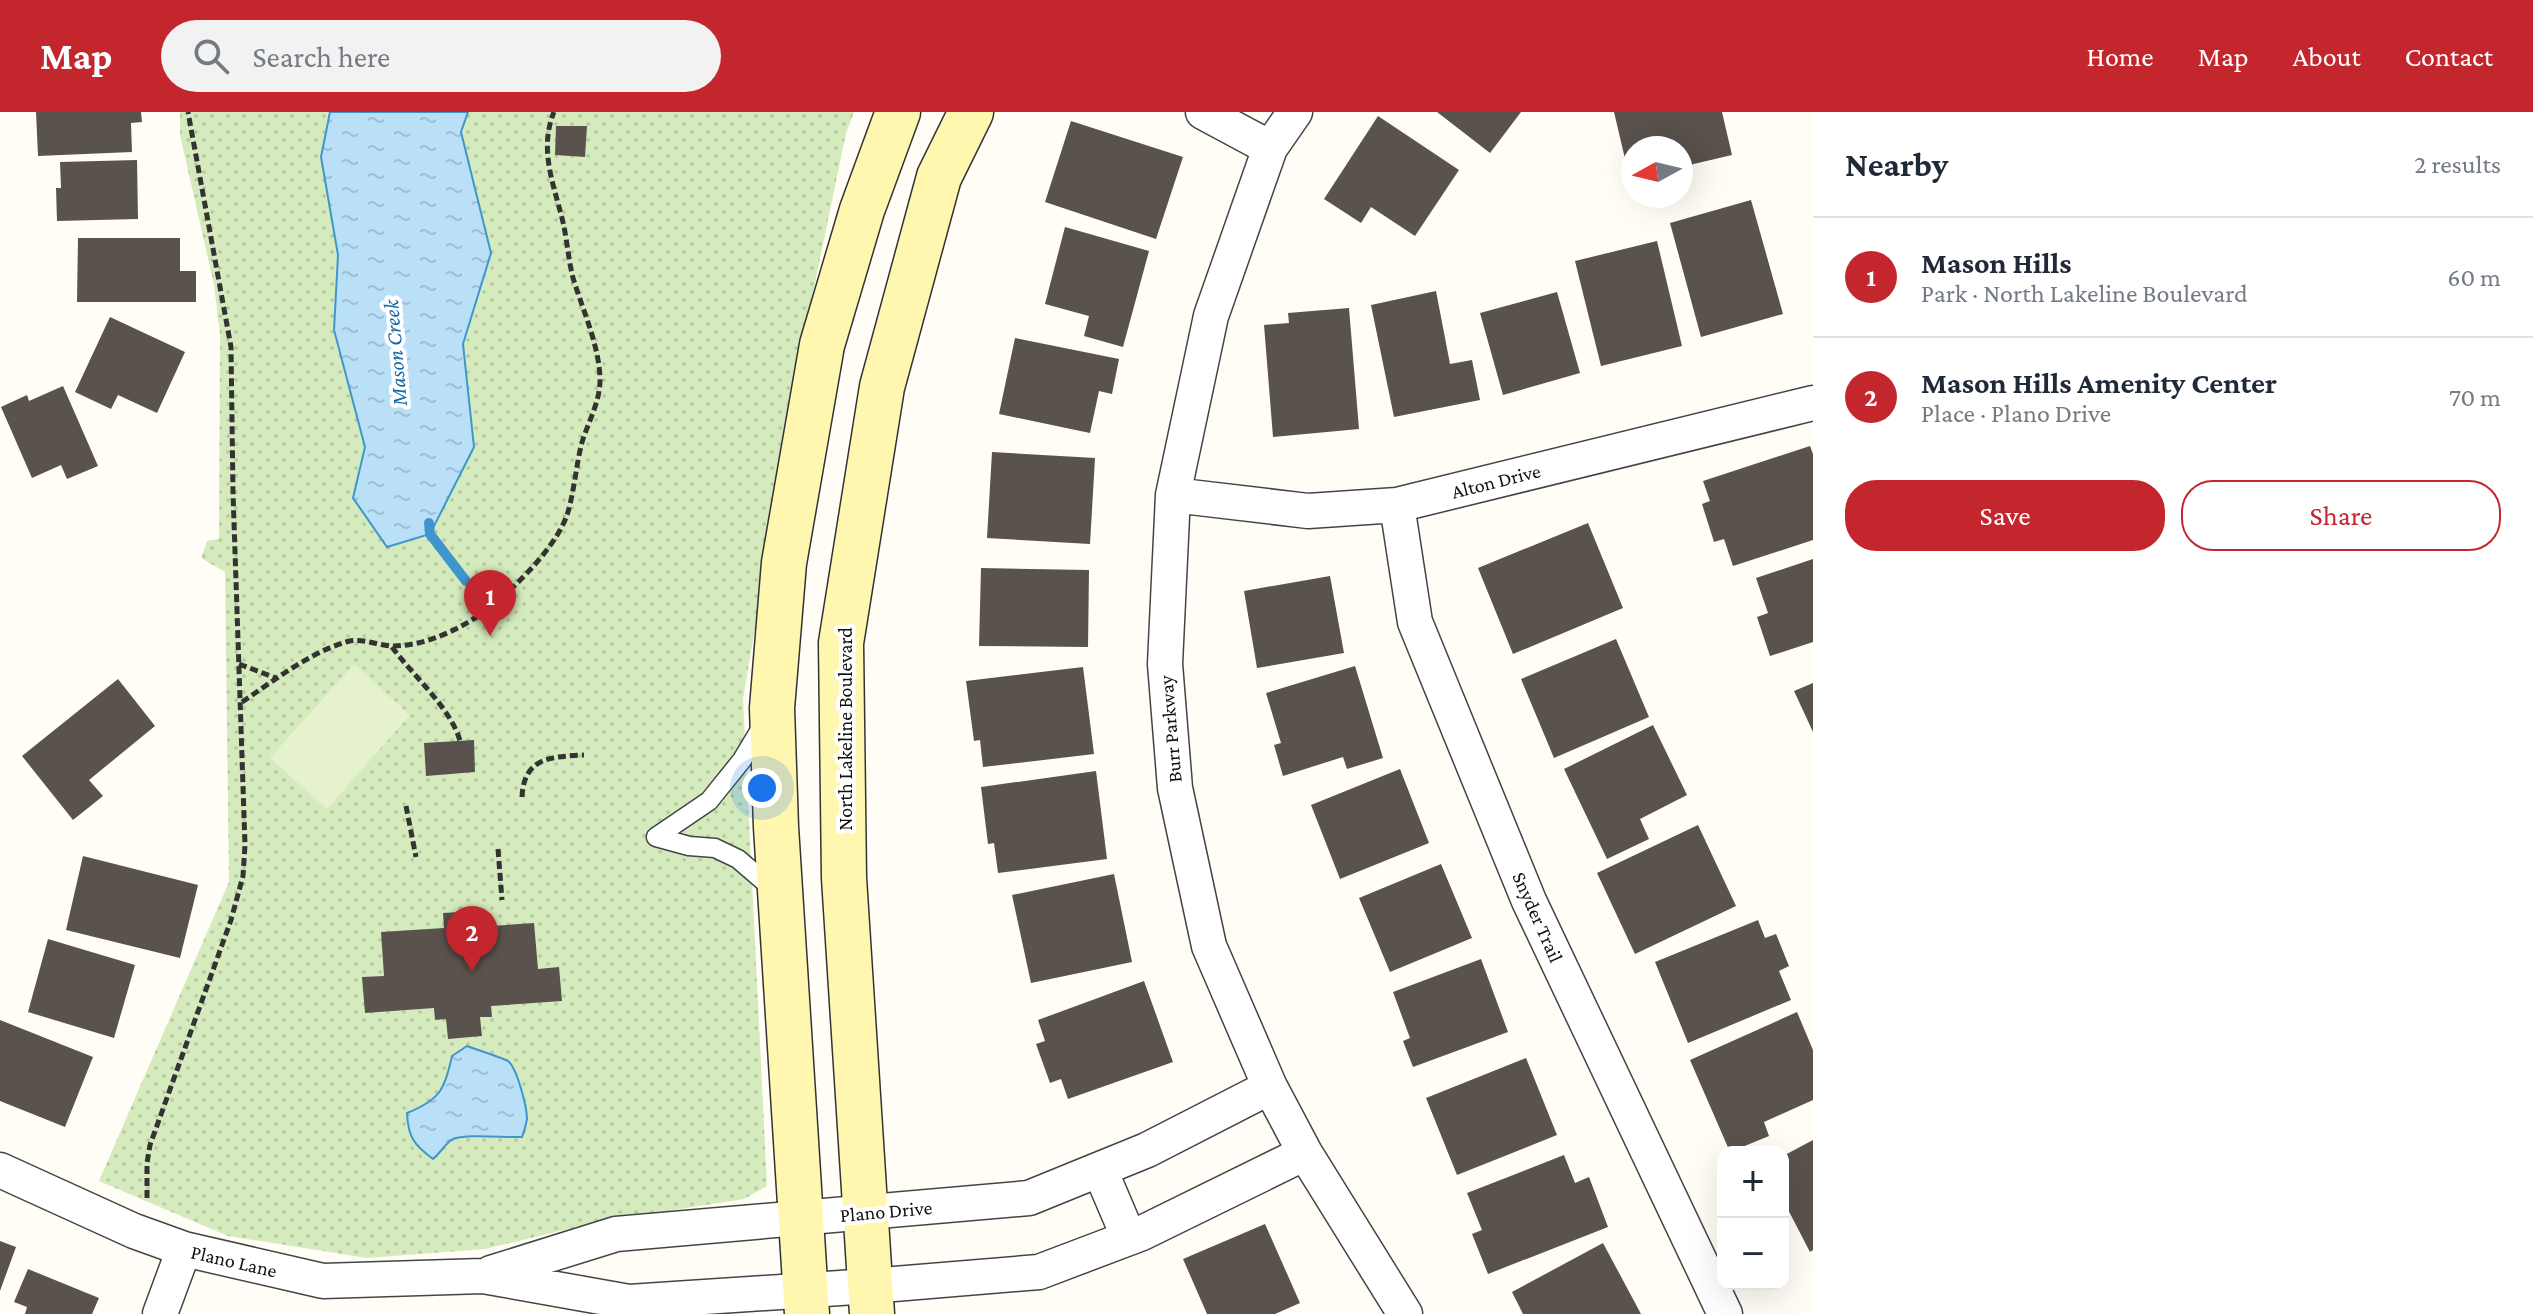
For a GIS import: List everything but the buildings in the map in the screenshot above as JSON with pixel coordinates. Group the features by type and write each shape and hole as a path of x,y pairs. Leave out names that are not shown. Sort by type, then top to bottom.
{"main road":[{"path":"806,1301 780,895 772,708 784,563 822,345 862,210 898,112"},
{"name":"North Lakeline Boulevard","path":"871,1300 844,878 841,643 882,387 939,177 971,112"}],"street":[{"path":"1203,112 1270,148"},
{"name":"Burr Parkway","path":"1295,112 1270,148 1211,316 1173,495 1165,664 1175,788 1209,946 1270,1087 1305,1153 1405,1314"},
{"name":"Alton Drive","path":"1173,495 1308,511 1397,505 1813,403"},
{"name":"Snyder Trail","path":"1397,505 1415,622 1529,901 1725,1314"},
{"name":"Plano Drive","path":"483,1276 616,1234 1029,1198 1147,1150 1270,1087"},
{"path":"483,1276 629,1302 871,1300 1039,1272 1129,1238 1305,1153"},
{"name":"Plano Lane","path":"0,1170 134,1231 184,1249 323,1281 483,1276"},
{"path":"1100,1170 1129,1238"},
{"path":"160,1314 184,1249"}],"lane":[{"path":"772,708 742,760 709,801 656,837 689,846 715,848 738,859 780,895"}],"path":[{"path":"147,1198 150,1145 211,980 243,876 245,845 231,347 188,112"},
{"path":"241,703 302,661 349,641 391,646 423,643 450,632 491,606 527,573 556,536 568,514 581,444 598,397 600,378 597,350 573,278 563,220 550,180 547,150 554,112"},
{"path":"391,646 456,725 460,741"},
{"path":"239,664 277,678"},
{"path":"522,797 530,770 538,763 548,757 584,755"},
{"path":"406,806 416,857"},
{"path":"498,849 502,900"}],"green space":[{"path":"180,112 854,112 846,133 805,331 743,699 767,1186 744,1199 598,1222 485,1249 367,1258 228,1236 99,1181 229,882 225,572 201,558 207,541 219,539 220,334 214,285 180,135"},
{"path":"354,664 410,715 327,809 270,758"}],"water":[{"path":"330,112 468,112 461,132 491,253 463,344 474,447 430,534 387,547 353,498 365,447 334,330 338,255 321,157"},
{"path":"467,1046 506,1060 511,1065 525,1106 527,1119 524,1131 522,1137 457,1138 451,1140 433,1159 413,1140 407,1113 434,1098 447,1077 452,1056"}],"waterway":[{"name":"Mason Creek","path":"429,523 430,534 466,581"}],"place":[{"name":"Mason Hills","path":"490,636"},
{"name":"Mason Hills Amenity Center","path":"472,972"}]}
